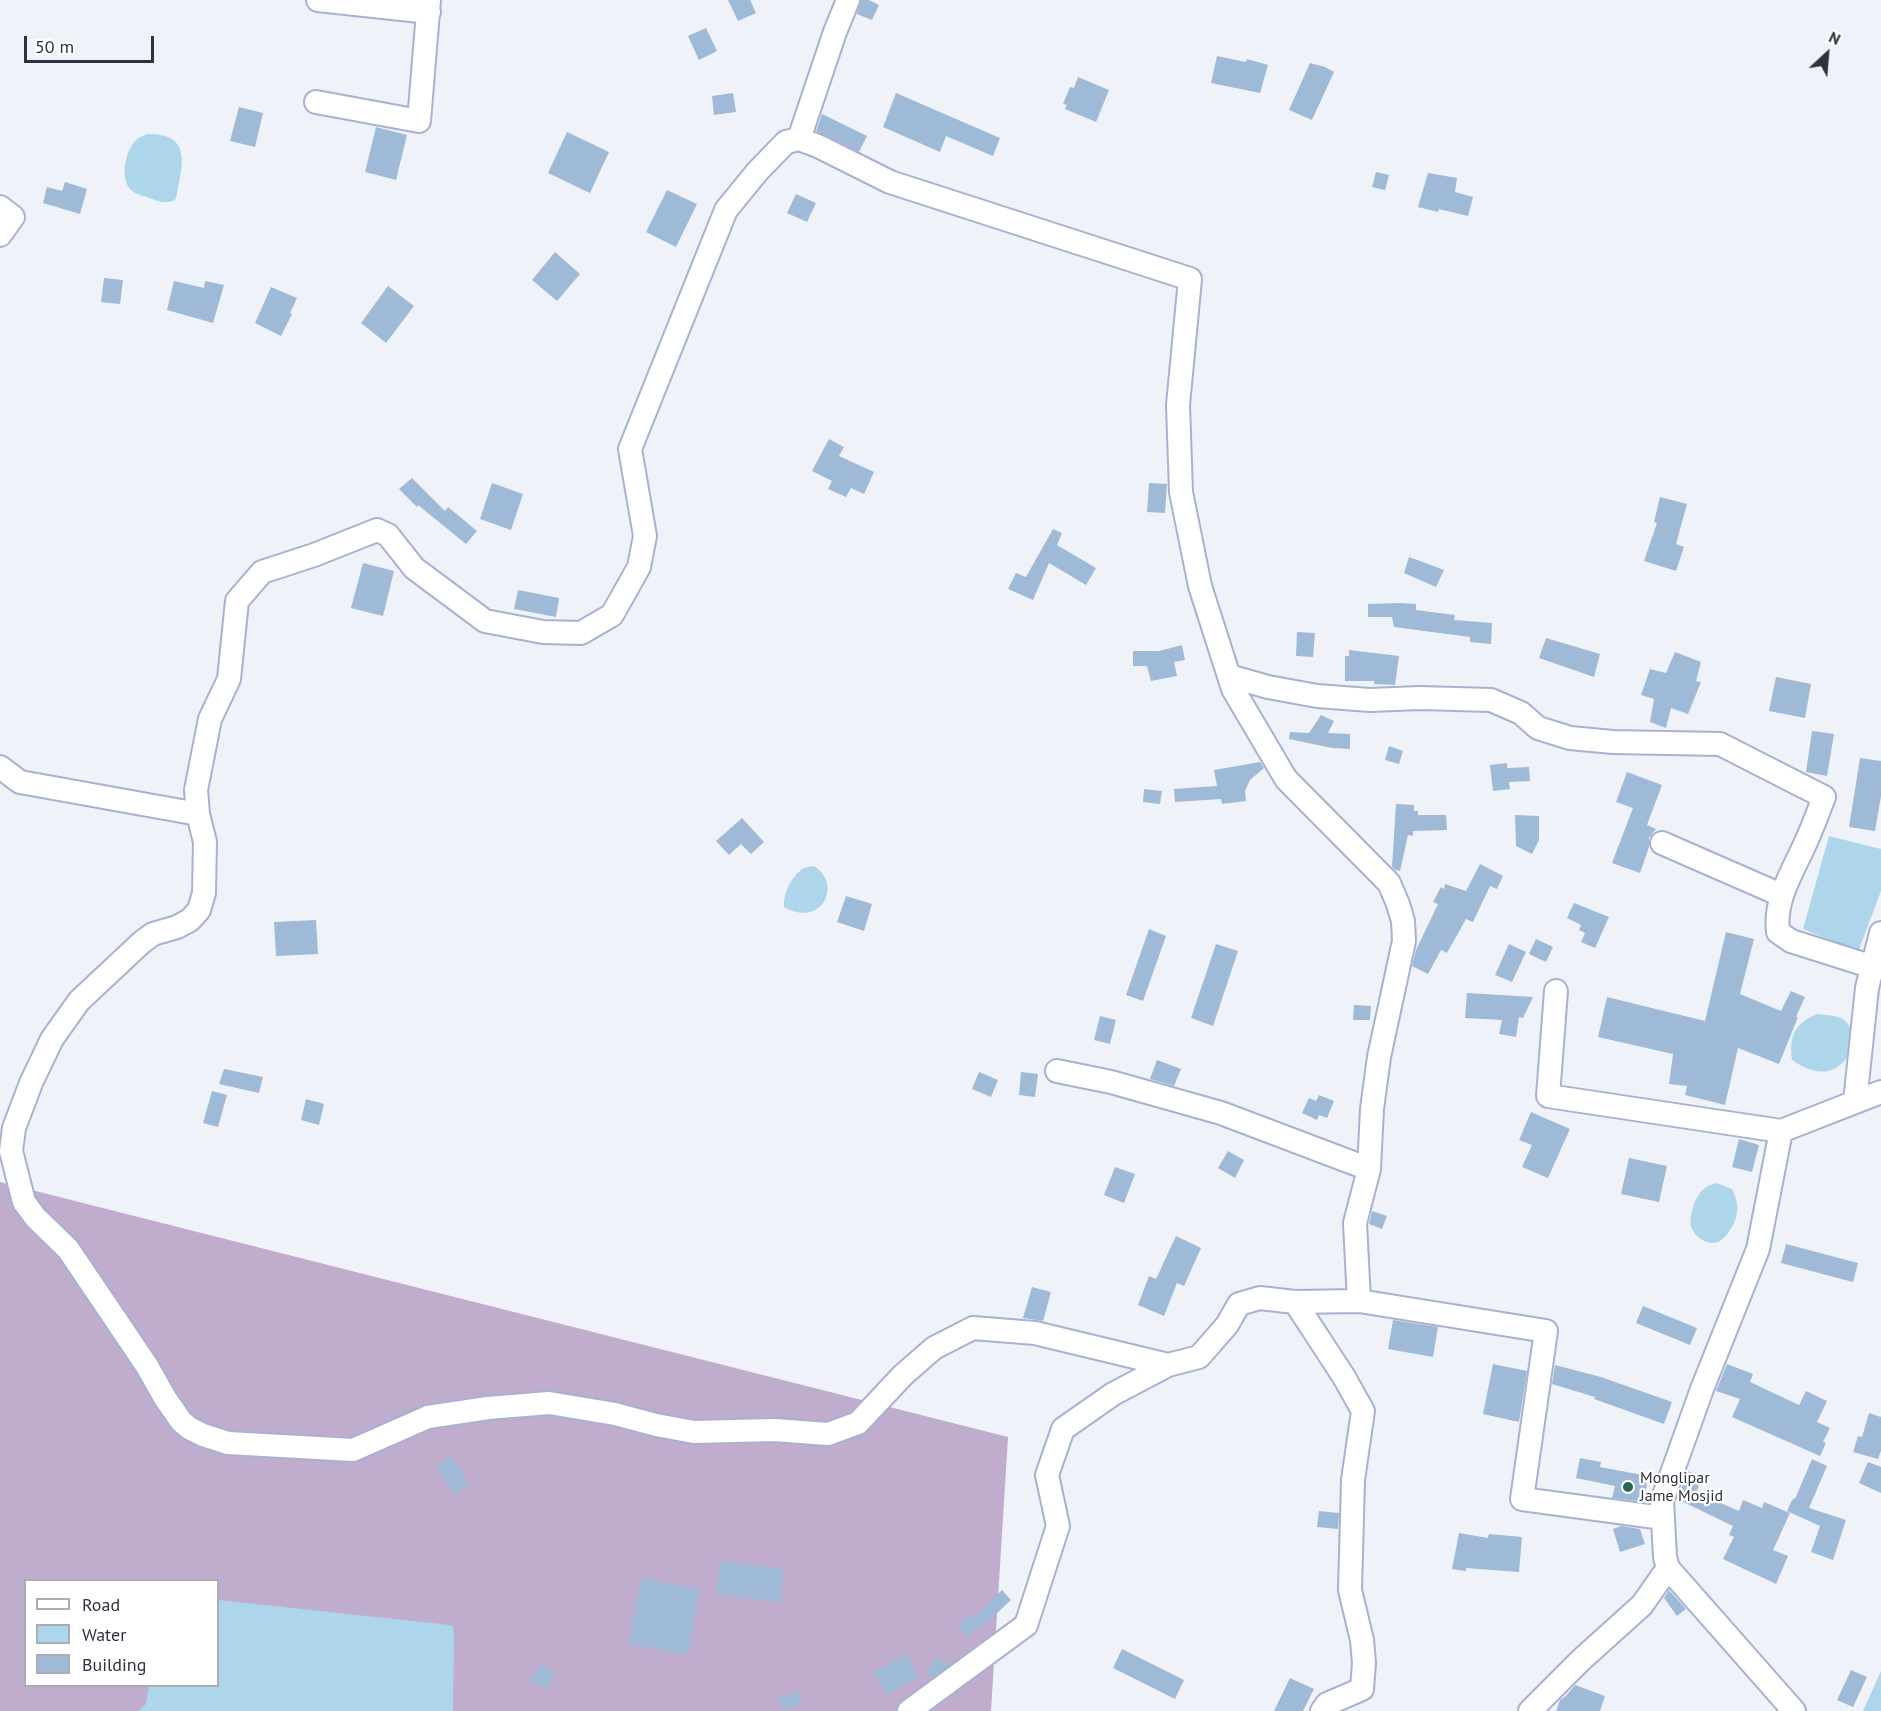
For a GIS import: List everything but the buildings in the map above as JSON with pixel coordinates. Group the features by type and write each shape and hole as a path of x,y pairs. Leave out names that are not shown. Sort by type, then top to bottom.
{"street":[{"path":"315,102 419,120 429,6 318,0"},
{"path":"799,139 848,0"},
{"path":"1168,1365 1035,1333 973,1328 934,1348 903,1375 858,1423 828,1434 774,1430 694,1432 615,1414 549,1403 488,1408 428,1417 353,1450 228,1443 189,1428 181,1421 68,1249 36,1218 24,1202 11,1151 14,1128 31,1083 52,1039 79,1001 142,942 153,934 177,927 190,920 199,910 204,893 205,842 198,814 196,790 210,719 229,679 237,601 262,572 377,531 388,535 414,567 485,621 543,632 581,633 612,615 639,567 645,536 630,449 726,210 757,172 786,142 799,139 890,182 1190,279 1178,405 1181,492 1200,586 1233,689 1286,779 1389,883 1402,921 1404,941 1379,1057 1372,1109 1369,1170 1355,1222 1359,1300"},
{"path":"0,207 13,217 0,235"},
{"path":"1229,676 1268,687 1317,696 1370,700 1420,698 1491,700 1521,713 1538,728 1570,738 1613,742 1720,744 1824,797 1781,895 1777,918 1778,932 1791,941 1873,967"},
{"path":"0,767 20,782 198,814"},
{"path":"1662,843 1781,895"},
{"path":"1855,1102 1868,988 1881,933"},
{"path":"1556,991 1548,1096 1781,1131 1881,1092"},
{"path":"1057,1071 1111,1082 1221,1113 1369,1170"},
{"path":"1781,1131 1758,1249 1702,1389 1662,1501 1665,1557 1668,1568 1794,1711"},
{"path":"909,1711 1026,1625 1058,1526 1047,1475 1063,1429 1113,1394 1168,1365 1199,1357 1227,1325 1239,1304 1260,1298 1294,1302 1359,1300 1546,1331 1522,1499 1663,1518"},
{"path":"1294,1302 1344,1377 1363,1411 1353,1480 1350,1590 1362,1640 1364,1663 1362,1689 1327,1704 1322,1711"},
{"path":"1530,1711 1581,1660 1642,1605 1668,1568"}],"shaded area":[{"path":"0,1182 1008,1437 991,1711 0,1711"}],"water":[{"path":"148,134 162,135 172,139 178,145 182,163 175,200 161,202 155,200 135,193 127,184 125,164 129,151 137,139"},
{"path":"1829,836 1881,849 1881,891 1858,952 1803,929"},
{"path":"814,866 823,874 827,883 824,902 809,912 797,912 784,907 786,892 793,878 806,867"},
{"path":"1817,1014 1841,1018 1849,1025 1852,1035 1851,1047 1846,1058 1838,1067 1826,1071 1810,1070 1792,1060 1791,1044 1795,1032 1803,1022"},
{"path":"1717,1183 1732,1189 1737,1211 1732,1228 1726,1236 1718,1242 1710,1243 1695,1234 1691,1227 1691,1219 1694,1204 1700,1193"},
{"path":"219,1600 453,1627 453,1711 138,1711 146,1704 149,1687 219,1687"},
{"path":"1881,1671 1881,1711 1863,1711"}],"place":[{"name":"Monglipar Jame Mosjid","path":"1628,1487"}]}
